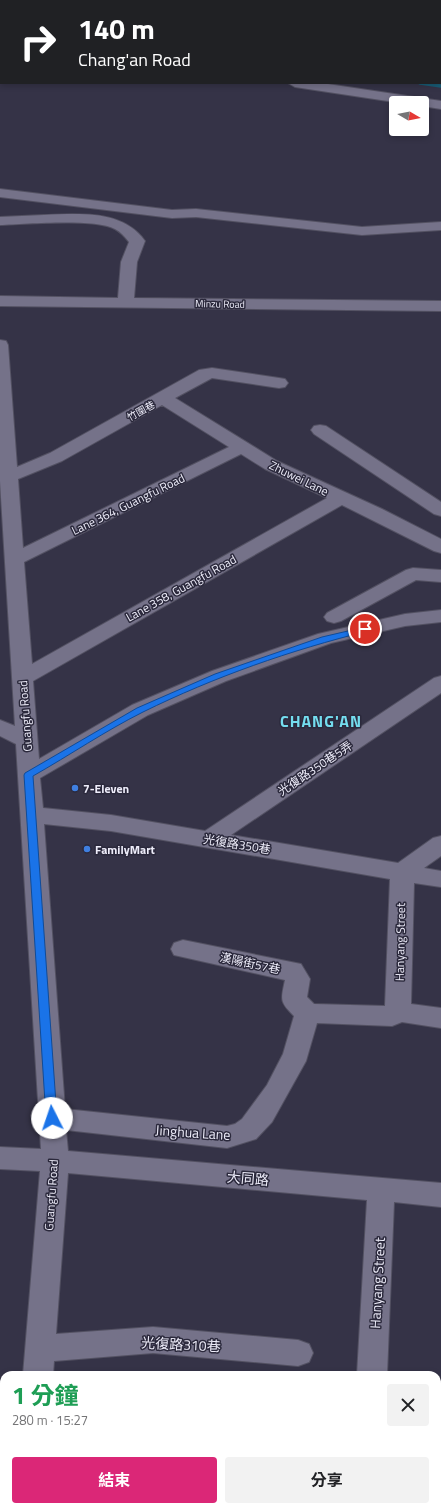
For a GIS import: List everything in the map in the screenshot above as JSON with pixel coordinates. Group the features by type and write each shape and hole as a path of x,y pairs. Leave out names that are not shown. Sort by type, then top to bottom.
{"street":[{"path":"302,84 441,105"},
{"path":"354,84 441,98"},
{"path":"0,193 172,214 196,213 362,231 441,226"},
{"path":"0,221 87,220 111,222 121,225 137,241 129,262 126,302"},
{"name":"Minzu Road","path":"0,301 441,306"},
{"name":"Guangfu Road","path":"0,345 54,1161 39,1362"},
{"name":"竹圍巷","path":"8,476 56,457 205,374 212,373 279,383"},
{"name":"Zhuwei Lane","path":"163,398 271,465 375,513 441,547"},
{"path":"320,430 441,510"},
{"name":"Lane 364, Guangfu Road","path":"14,560 242,447"},
{"name":"Lane 358, Guangfu Road","path":"22,678 340,498"},
{"path":"334,617 412,574 441,576"},
{"path":"28,775 140,710 218,676 325,638 405,620 441,616"},
{"name":"光復路350巷5弄","path":"208,840 441,683"},
{"path":"0,726 26,740"},
{"name":"光復路350巷","path":"31,815 111,823 441,879"},
{"path":"402,872 441,844"},
{"name":"Hanyang Street","path":"398,1012 402,872"},
{"name":"漢陽街57巷","path":"183,949 292,971 298,979 294,1000 308,1013"},
{"path":"308,1013 392,1016 398,1012 441,1018"},
{"name":"Jinghua Lane","path":"52,1118 227,1137 242,1134 252,1128 262,1117 296,1056 300,1036 308,1013"},
{"name":"大同路","path":"0,1158 54,1161 441,1195"},
{"name":"Hanyang Street","path":"372,1371 381,1190"},
{"name":"光復路310巷","path":"39,1362 153,1340 298,1353"}],"waterway":[{"path":"427,84 441,86"}],"place":[{"name":"7-Eleven","path":"75,788"},
{"name":"FamilyMart","path":"87,849"}],"district":[{"name":"CHANG'AN","path":"321,721"}],"route":[{"path":"52,1118 28,775 140,710 218,676 325,638 365,629"}]}
